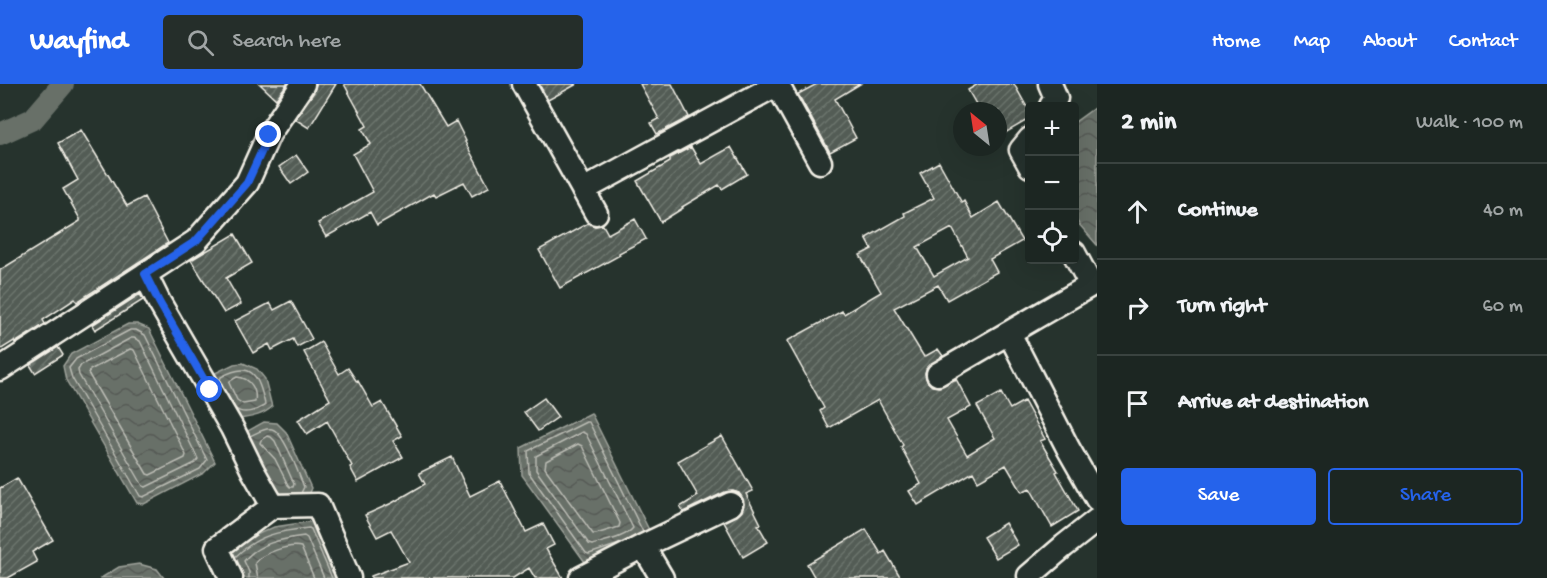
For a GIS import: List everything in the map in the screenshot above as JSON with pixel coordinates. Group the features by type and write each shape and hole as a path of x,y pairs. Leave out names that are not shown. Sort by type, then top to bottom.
{"street":[{"path":"0,369 196,241 247,183 269,135 303,84"},
{"path":"524,84 596,213"},
{"path":"583,190 777,84 820,162"},
{"path":"1050,84 1056,98 1054,102"},
{"path":"1025,144 1021,150 1025,158"},
{"path":"938,374 1009,333 1094,291 1079,262"},
{"path":"145,274 273,506"},
{"path":"1009,333 1097,499"},
{"path":"580,578 731,504"},
{"path":"231,578 217,548 273,506 318,505 349,578"},
{"path":"1028,577 1097,520"},
{"path":"643,546 662,578"}],"water":[{"path":"1097,106 1097,245 1079,224 1079,119"},
{"path":"128,324 137,324 149,329 215,462 204,473 144,504 137,503 66,380 63,366 71,354"},
{"path":"243,363 257,369 265,379 272,407 252,417 239,419 213,374 234,364"},
{"path":"591,413 650,532 629,547 585,562 522,475 521,448"},
{"path":"264,422 277,423 286,432 311,488 307,497 294,502 277,493 258,460 246,432"},
{"path":"314,521 339,578 236,578 227,557 245,540 274,527"},
{"path":"139,564 157,569 164,578 101,578 119,567"}],"building":[{"path":"260,84 287,84 276,99"},
{"path":"316,84 336,84 309,128 295,119 314,92"},
{"path":"344,84 420,84 446,127 456,121 489,187 472,196 464,182 436,196 434,193 377,225 370,212 326,237 318,223 373,192 353,154 371,144 362,129 367,126"},
{"path":"539,84 577,84 548,100"},
{"path":"640,84 672,84 689,117 657,134 651,123 659,119"},
{"path":"817,84 860,84 835,99 856,138 830,152 798,94"},
{"path":"978,84 1014,84 1025,104 1025,121 1007,132 1007,102 975,102 968,90"},
{"path":"81,130 127,206 144,197 168,243 77,302 75,299 43,320 45,324 0,350 0,270 80,221 63,189 78,180 58,143"},
{"path":"691,147 701,164 731,147 747,174 722,189 719,185 661,222 637,181 670,162 670,158"},
{"path":"296,155 308,172 291,184 279,167"},
{"path":"939,162 973,218 999,202 1022,241 990,259 997,272 947,300 938,285 894,308 924,357 938,349 943,356 927,367 925,373 927,381 932,386 939,387 956,379 971,407 947,420 967,455 995,438 977,406 1001,393 1010,409 1024,401 1045,439 1040,441 1078,511 1052,527 1030,488 1022,492 1006,465 978,481 973,472 918,505 909,491 921,484 878,400 829,428 820,411 824,408 787,341 842,311 844,314 881,292 860,255 872,249 866,238 905,216 904,213 934,198 920,173","holes":["952,228 968,257 934,276 917,247"]},
{"path":"635,219 646,239 560,288 539,250 588,223 595,226 603,225 608,234"},
{"path":"235,234 252,263 226,278 241,304 224,313 191,260"},
{"path":"140,294 143,300 95,330 92,325"},
{"path":"291,301 312,339 297,347 293,339 272,350 269,344 253,353 235,321 270,303 274,310"},
{"path":"321,342 339,374 348,368 373,407 382,402 402,436 393,441 403,457 358,482 350,467 352,466 327,421 307,434 298,420 330,400 304,352"},
{"path":"58,347 63,355 35,373 30,365"},
{"path":"544,398 558,417 538,431 524,412"},
{"path":"722,436 753,491 746,494 761,524 758,525 768,542 743,557 724,522 742,511 744,504 739,493 725,492 683,512 680,507 698,496 678,461"},
{"path":"452,457 470,496 500,481 526,532 543,524 554,545 546,549 563,578 535,578 529,568 513,578 371,578 371,576 409,562 391,530 377,537 365,515 425,484 419,473"},
{"path":"17,478 53,540 32,552 37,562 8,578 0,578 0,488"},
{"path":"1005,523 1018,545 996,558 983,537"},
{"path":"866,529 881,554 885,551 901,578 815,578 807,564"}],"waterway":[{"path":"0,134 33,119 63,84"}],"route":[{"path":"210,390 145,274 196,241 247,183 269,135"}]}
